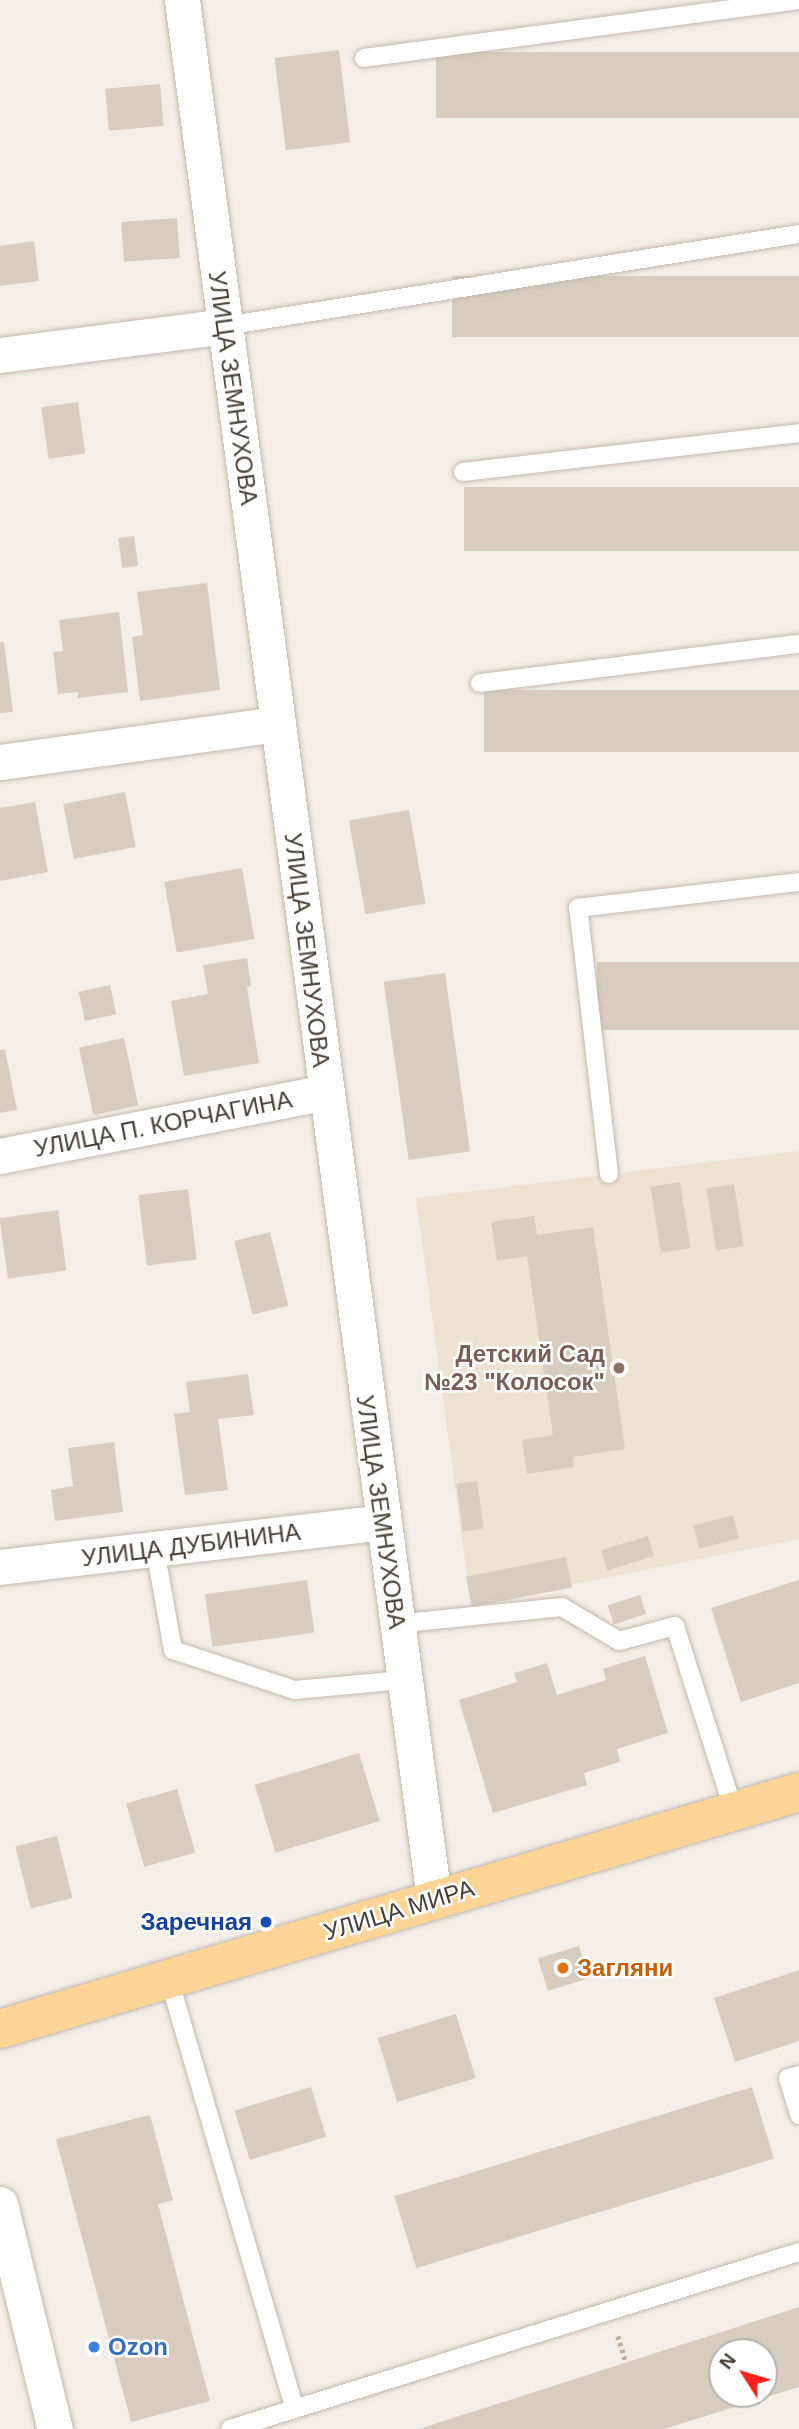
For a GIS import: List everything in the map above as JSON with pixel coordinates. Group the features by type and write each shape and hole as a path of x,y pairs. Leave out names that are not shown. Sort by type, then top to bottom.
{"main road":[{"name":"УЛИЦА МИРА","path":"0,2029 799,1792"}],"street":[{"name":"УЛИЦА ЗЕМНУХОВА","path":"182,0 395,1624 434,1900"},
{"path":"0,355 225,326"},
{"path":"0,762 278,724"},
{"name":"УЛИЦА П. КОРЧАГИНА","path":"0,1156 326,1092"},
{"name":"УЛИЦА ДУБИНИНА","path":"0,1567 382,1522"},
{"path":"0,2204 55,2429"}],"lane":[{"path":"364,58 799,0"},
{"path":"225,326 799,234"},
{"path":"463,472 799,433"},
{"path":"480,683 799,644"},
{"path":"608,1174 578,908 799,881"},
{"path":"156,1549 173,1650 295,1690 403,1680"},
{"path":"395,1624 562,1607 619,1641 675,1626 734,1811"},
{"path":"169,1979 295,2409"},
{"path":"799,2074 788,2078 799,2115"},
{"path":"230,2429 799,2252"}],"shaded area":[{"name":"Детский Сад №23 \"Колосок\"","path":"799,1151 799,1539 471,1605 416,1198"}],"building":[{"path":"339,50 350,142 286,150 274,58"},
{"path":"436,52 799,52 799,118 436,118"},
{"path":"160,84 164,126 109,131 105,89"},
{"path":"177,218 180,258 124,262 121,222"},
{"path":"34,241 39,281 0,286 0,246"},
{"path":"452,276 799,276 799,337 452,337"},
{"path":"78,402 85,453 49,459 41,407"},
{"path":"464,487 799,487 799,551 464,551"},
{"path":"134,536 138,566 122,568 118,538"},
{"path":"207,583 220,690 140,701 132,637 143,635 137,592"},
{"path":"119,612 128,692 78,698 78,692 58,694 53,652 63,651 59,620"},
{"path":"0,642 4,642 13,712 0,713"},
{"path":"484,690 799,690 799,752 484,752"},
{"path":"125,792 136,847 74,859 63,804"},
{"path":"35,802 48,872 0,881 0,808"},
{"path":"409,810 425,904 365,914 349,821"},
{"path":"242,868 255,939 177,953 164,882"},
{"path":"247,958 251,986 247,987 259,1063 184,1076 171,1001 208,994 203,965"},
{"path":"597,962 799,962 799,1030 597,1030"},
{"path":"445,973 470,1151 409,1160 384,982"},
{"path":"110,985 116,1014 85,1021 79,992"},
{"path":"124,1038 138,1105 93,1115 79,1048"},
{"path":"5,1049 17,1110 0,1113 0,1050"},
{"path":"680,1182 690,1248 661,1253 650,1187"},
{"path":"734,1184 744,1246 716,1251 706,1188"},
{"path":"188,1189 197,1259 147,1266 138,1195"},
{"path":"58,1210 66,1270 8,1279 0,1218"},
{"path":"534,1216 537,1235 593,1227 625,1449 573,1457 574,1467 527,1474 522,1440 553,1435 527,1256 497,1261 491,1222"},
{"path":"270,1232 288,1306 252,1315 234,1241"},
{"path":"248,1374 254,1415 218,1419 228,1490 185,1495 174,1414 190,1412 186,1382"},
{"path":"114,1442 123,1512 55,1521 51,1490 73,1486 68,1448"},
{"path":"477,1481 484,1529 463,1531 456,1484"},
{"path":"733,1515 739,1538 700,1549 693,1526"},
{"path":"648,1536 654,1556 607,1570 601,1550"},
{"path":"566,1557 572,1587 472,1607 466,1576"},
{"path":"307,1580 314,1632 212,1647 205,1594"},
{"path":"799,1580 799,1683 741,1702 711,1608"},
{"path":"640,1595 646,1614 614,1625 608,1606"},
{"path":"645,1656 668,1733 617,1749 620,1762 584,1773 587,1785 493,1813 459,1700 517,1682 514,1673 547,1663 557,1695 606,1680 603,1669"},
{"path":"359,1753 380,1821 276,1853 255,1785"},
{"path":"177,1789 195,1852 144,1867 126,1804"},
{"path":"57,1836 72,1898 31,1909 15,1846"},
{"name":"Загляни","path":"579,1946 589,1979 548,1991 538,1959"},
{"path":"799,1970 799,2041 735,2062 714,1998"},
{"path":"456,2014 476,2078 397,2102 378,2038"},
{"path":"311,2087 326,2137 250,2160 234,2110"},
{"path":"752,2087 774,2159 416,2268 394,2196"},
{"path":"150,2115 173,2200 158,2204 210,2401 131,2422 56,2139"},
{"path":"799,2307 799,2387 778,2394 778,2338 708,2338 708,2408 732,2408 664,2429 419,2429"}],"place":[{"name":"Детский Сад №23 \"Колосок\"","path":"619,1368"},
{"name":"Заречная","path":"266,1922"},
{"name":"Загляни","path":"563,1968"},
{"name":"Ozon","path":"94,2347"}]}
